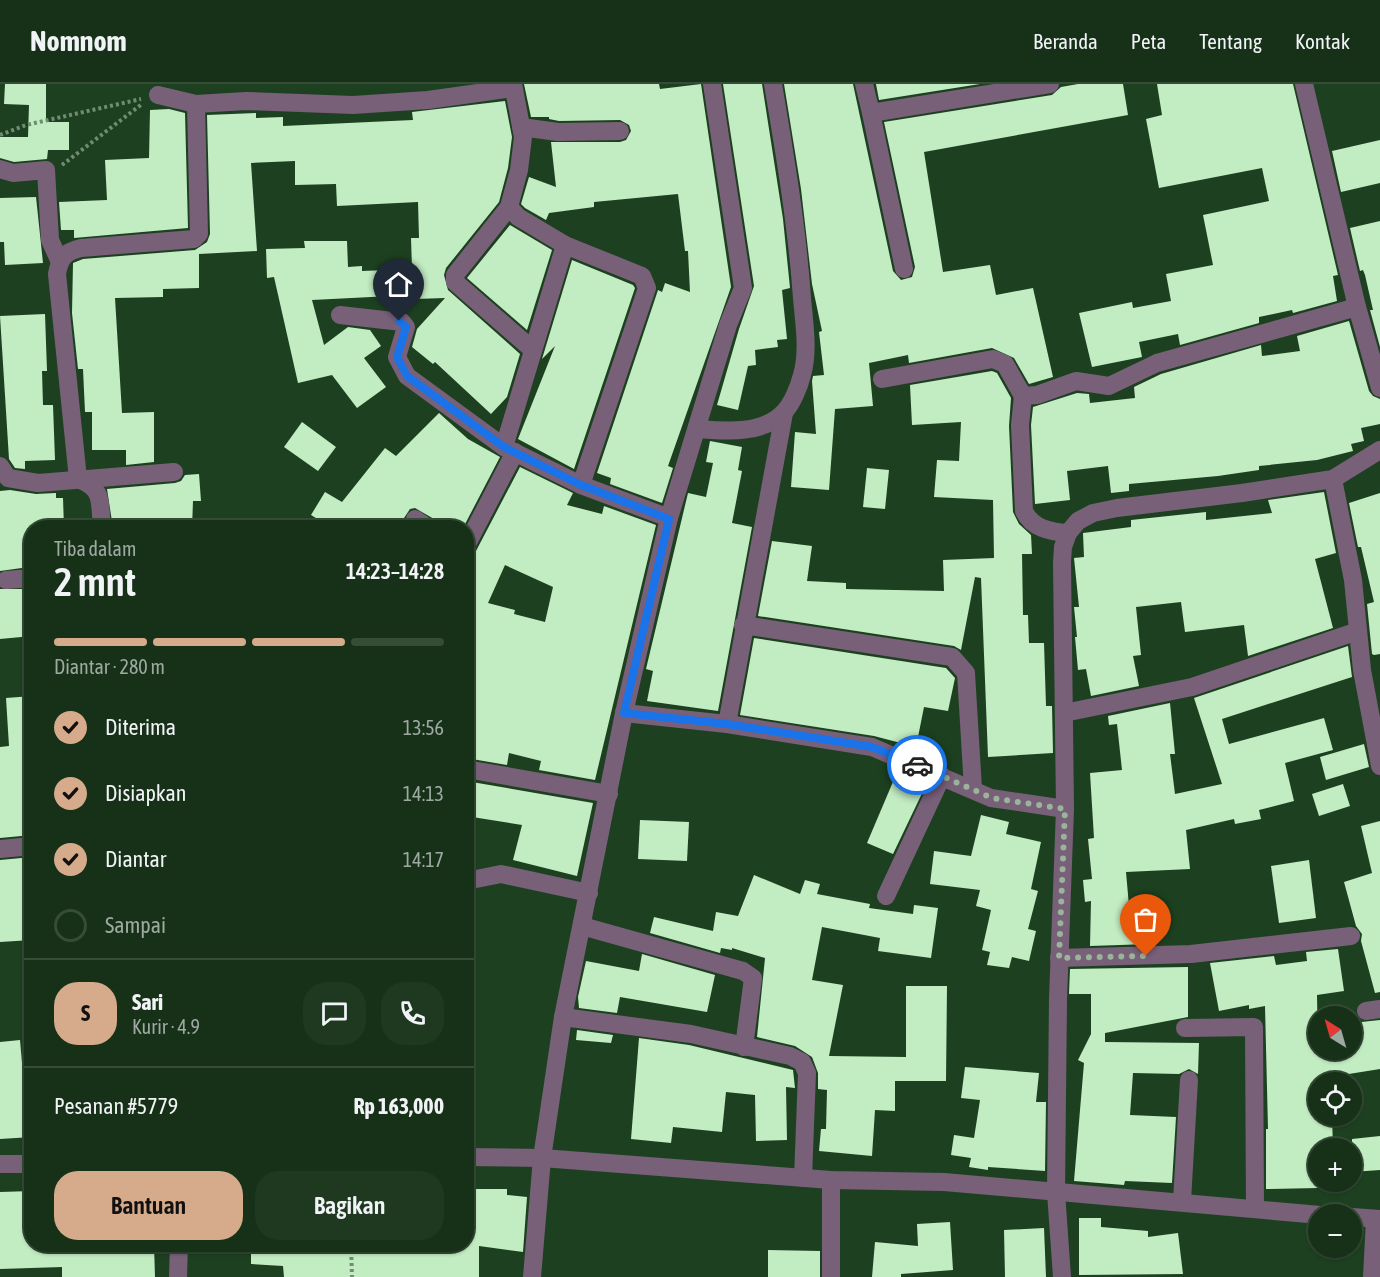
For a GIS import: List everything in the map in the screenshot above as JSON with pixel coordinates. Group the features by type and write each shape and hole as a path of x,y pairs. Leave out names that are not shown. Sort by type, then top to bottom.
{"street":[{"path":"532,1277 542,1158 563,1017 624,713 669,519 728,325 743,288 712,84"},
{"path":"727,724 743,625 784,413 803,375 805,332 790,185 773,84"},
{"path":"864,84 904,269"},
{"path":"871,113 966,91 1050,84"},
{"path":"1304,84 1357,307 1380,388"},
{"path":"158,95 196,104 246,101 353,105 396,104 513,86 521,127 522,157 509,207 455,275 455,282 533,350"},
{"path":"59,260 70,251 81,248 194,239 200,234 196,104"},
{"path":"521,127 558,132 620,131"},
{"path":"0,169 13,173 46,170 50,240 59,260 57,274 78,478"},
{"path":"509,207 518,217 565,245 642,276 647,288 581,485"},
{"path":"474,529 510,450 533,350 565,245"},
{"path":"1023,396 1037,395 1076,381 1109,386 1117,384 1157,363 1357,307"},
{"path":"340,315 402,322 406,327 397,357 407,376 510,450 581,485 669,519"},
{"path":"882,379 993,359 1005,364 1023,396 1020,425 1024,511 1029,520 1039,527 1068,533"},
{"path":"697,429 744,430 763,425 784,413"},
{"path":"1062,1277 1056,1192 1059,958 1065,809 1062,562 1063,547 1068,533 1078,521 1094,513 1117,508 1333,479 1380,450"},
{"path":"0,466 8,478 17,482 38,483 174,472"},
{"path":"78,478 92,484 99,493 101,520"},
{"path":"1333,479 1351,569 1362,670 1380,766"},
{"path":"6,580 24,579"},
{"path":"743,625 952,657 966,673 973,789"},
{"path":"1064,713 1192,687 1359,631"},
{"path":"624,713 727,724 872,747 992,798 1065,809"},
{"path":"474,770 609,794"},
{"path":"886,896 942,776"},
{"path":"0,849 24,847"},
{"path":"474,879 501,874 589,893"},
{"path":"582,926 743,970 753,978 744,1047"},
{"path":"1059,958 1191,954 1351,936"},
{"path":"563,1017 692,1034 790,1056 805,1065 807,1073 802,1178"},
{"path":"1185,1029 1254,1027 1255,1208"},
{"path":"1182,1201 1190,1080"},
{"path":"474,1157 542,1158 831,1180 944,1182 1308,1214"},
{"path":"0,1164 24,1164"},
{"path":"831,1180 831,1277"},
{"path":"1362,1218 1377,1219 1372,1277"},
{"path":"178,1277 179,1252"}],"path":[{"path":"0,135 26,125 158,95"},
{"path":"46,170 64,165 133,109 158,95"},
{"path":"351,1252 352,1277"}],"building":[{"path":"5,84 46,84 46,122 69,122 69,150 48,150 47,159 14,162 0,158 0,137 28,137 29,105 4,104"},
{"path":"524,84 659,84 660,89 701,84 731,287 668,466 673,468 662,503 610,484 611,478 597,473 658,290 662,292 665,283 690,292 688,251 685,251 678,194 594,202 594,207 549,213 546,220 525,208 521,204 529,177 556,187 551,142 620,142 626,140 631,131 629,125 620,120 559,121 549,119 549,117 531,117"},
{"path":"723,84 762,84 783,219 790,288 782,290 787,339 777,340 778,347 755,350 756,365 748,366 738,410 717,405 754,286"},
{"path":"784,84 853,84 893,271 901,280 912,277 915,267 884,122 1052,95 1061,87 1078,84 1123,84 1128,115 924,152 943,272 990,265 996,295 1033,288 1053,377 1029,384 1014,358 992,348 909,363 908,355 869,363 873,406 835,409 829,490 791,487 795,432 816,434 812,381 813,376 824,375 819,332 822,331 812,284 801,189"},
{"path":"876,84 980,84 879,100"},
{"path":"1157,84 1293,84 1338,275 1333,276 1337,301 1293,313 1292,310 1259,317 1259,323 1180,345 1178,334 1139,342 1142,357 1092,367 1079,313 1132,302 1133,308 1171,301 1166,274 1213,265 1203,215 1269,201 1262,168 1159,188 1146,119 1162,115"},
{"path":"505,101 512,137 508,168 499,202 446,268 444,275 448,290 520,354 507,397 491,414 435,362 433,364 412,347 417,329 445,298 385,300 391,296 312,300 324,345 348,327 370,330 381,346 364,358 386,387 357,408 332,375 298,383 274,277 267,278 266,249 305,248 304,241 347,241 348,267 362,266 362,271 412,269 411,238 419,238 418,202 337,206 336,184 295,185 295,161 251,163 257,251 199,254 199,288 163,289 163,297 115,298 122,413 154,412 154,462 126,465 126,450 92,450 92,412 85,412 83,369 78,369 72,313 73,263 83,259 195,250 207,242 210,234 207,115 256,113 256,118 283,117 283,126 413,120 412,112"},
{"path":"169,109 185,113 188,228 74,238 74,230 61,230 59,202 107,200 105,160 149,158 150,110"},
{"path":"1380,140 1380,183 1341,192 1332,151"},
{"path":"36,197 43,263 5,265 4,242 0,242 0,198"},
{"path":"1380,221 1380,347 1370,310 1373,310 1365,275 1363,270 1360,271 1350,228"},
{"path":"510,225 552,250 527,330 467,278"},
{"path":"572,260 633,285 635,288 574,469 518,439 555,346 542,359"},
{"path":"45,314 47,371 42,371 43,405 53,405 55,460 25,461 25,469 15,468 9,459 0,316"},
{"path":"1349,321 1369,391 1380,399 1380,424 1361,428 1364,441 1351,444 1353,451 1317,460 1259,466 1259,470 1129,484 1129,491 1111,493 1108,466 1067,471 1070,500 1035,504 1031,425 1033,407 1077,393 1089,394 1090,403 1135,398 1134,387 1161,374 1261,345 1262,356 1300,351 1297,336"},
{"path":"992,371 997,373 1011,398 1009,426 1013,512 1019,524 1031,535 1032,554 1022,554 1023,615 1028,615 1029,643 1044,643 1046,706 1052,706 1053,753 988,757 981,578 975,577 961,650 954,646 758,616 772,541 812,546 807,581 846,583 846,589 944,591 943,560 994,558 993,500 934,497 937,460 959,461 961,422 912,425 910,385"},
{"path":"439,413 468,439 500,457 467,520 435,520 415,508 410,509 405,520 319,520 311,515 325,492 342,502 385,448 396,456"},
{"path":"302,422 336,447 318,471 284,447"},
{"path":"710,441 742,447 738,470 742,471 732,523 752,527 718,711 647,701 653,671 646,669 688,493 706,497 713,463 706,462"},
{"path":"520,467 573,493 567,505 602,514 604,506 656,525 595,780 539,770 541,761 509,753 507,765 474,759 474,552","holes":["505,565 553,587 545,622 514,614 515,610 488,603"]},
{"path":"867,468 889,470 885,509 863,507"},
{"path":"199,474 201,501 193,501 192,520 112,520 107,489 175,483 181,481 185,475"},
{"path":"0,491 56,493 56,498 63,498 64,520 24,520 24,568 0,571"},
{"path":"1324,492 1336,553 1315,559 1333,628 1248,656 1244,625 1185,632 1181,602 1136,607 1141,655 1133,656 1139,686 1091,696 1086,669 1078,670 1075,637 1077,637 1074,607 1079,607 1074,558 1084,557 1083,533 1131,527 1131,520 1206,512 1206,520 1272,513 1268,500"},
{"path":"1380,493 1380,654 1374,655 1372,654 1367,604 1374,602 1361,547 1358,547 1349,503"},
{"path":"0,589 24,589 24,637 0,639"},
{"path":"754,638 946,668 955,678 948,711 924,707 916,747 874,736 740,715"},
{"path":"1348,646 1352,677 1222,719 1229,744 1324,718 1333,750 1285,763 1294,801 1259,810 1261,819 1235,824 1234,819 1186,830 1190,869 1126,872 1129,906 1150,906 1149,944 1090,946 1091,901 1085,902 1083,880 1092,879 1088,839 1094,838 1090,773 1122,770 1117,724 1109,725 1108,716 1170,703 1175,754 1170,754 1175,794 1222,784 1194,698"},
{"path":"24,697 24,836 0,838 0,747 9,746 6,698"},
{"path":"1364,744 1369,767 1326,780 1320,757"},
{"path":"898,770 927,783 893,854 867,843"},
{"path":"474,782 593,803 577,876 513,860 522,825 474,817"},
{"path":"1343,784 1350,806 1319,816 1312,794"},
{"path":"981,815 1009,822 1006,834 1041,842 1031,889 1038,891 1028,929 1036,931 1029,961 1012,957 1009,968 987,965 990,952 982,950 991,910 976,906 980,890 930,884 934,851 971,856"},
{"path":"640,820 689,822 687,861 638,859"},
{"path":"1380,821 1380,992 1375,993 1361,941 1362,934 1356,926 1344,882 1372,873 1361,826"},
{"path":"24,858 24,940 0,942 0,860"},
{"path":"1309,860 1316,918 1279,923 1271,866"},
{"path":"754,875 800,894 805,880 820,884 817,894 870,904 869,908 913,914 914,905 938,908 931,958 878,951 880,938 822,927 812,980 843,985 829,1056 906,1057 906,986 947,986 946,1081 895,1081 895,1111 875,1110 872,1156 819,1151 821,1129 826,1129 827,1090 818,1089 818,1073 812,1057 795,1046 757,1037 765,958 732,948 732,950 721,948 720,953 650,933 654,917 713,931 716,912 738,916"},
{"path":"1338,949 1344,991 1317,995 1317,1006 1308,1006 1308,1060 1362,1060 1362,1022 1380,1020 1380,1069 1361,1072 1308,1072 1308,1126 1332,1126 1333,1138 1308,1138 1308,1188 1266,1189 1266,1129 1268,1129 1265,1006 1249,1009 1249,1005 1219,1011 1210,963 1274,956 1276,965 1307,961 1306,952"},
{"path":"642,954 715,975 707,1012 620,997 617,1013 579,1008 578,997 586,961 639,971"},
{"path":"1188,967 1188,1017 1105,1033 1105,1042 1199,1043 1198,1074 1189,1069 1179,1074 1133,1073 1130,1115 1176,1117 1172,1183 1125,1181 1124,1185 1074,1181 1084,1063 1078,1060 1091,1034 1091,994 1069,994 1070,969"},
{"path":"577,1030 613,1035 611,1043 576,1040"},
{"path":"639,1038 689,1045 793,1070 795,1088 786,1087 787,1140 756,1141 755,1095 726,1092 722,1132 673,1127 671,1143 631,1139"},
{"path":"20,1040 24,1085 24,1138 0,1139 0,1042"},
{"path":"965,1067 1039,1073 1036,1102 1046,1102 1045,1171 988,1167 988,1170 969,1167 971,1158 951,1155 954,1135 974,1138 980,1100 961,1098"},
{"path":"1380,1136 1380,1170 1362,1171 1361,1138"},
{"path":"474,1189 507,1189 507,1195 527,1197 523,1252 479,1246 479,1277 284,1277 283,1266 251,1264 251,1252 474,1252"},
{"path":"24,1191 24,1252 154,1252 155,1277 62,1277 62,1267 0,1269 0,1192"},
{"path":"1079,1218 1101,1218 1101,1227 1148,1231 1148,1237 1178,1233 1183,1274 1079,1275"},
{"path":"950,1222 953,1270 901,1274 901,1277 872,1277 875,1242 918,1246 917,1224"},
{"path":"1044,1228 1046,1277 1005,1277 1004,1230"},
{"path":"768,1250 820,1251 820,1277 768,1277"}],"way so far":[{"path":"917,765 992,798 1065,809 1059,958 1146,956"}],"route":[{"path":"399,321 406,327 397,350 397,357 407,376 504,447 581,485 669,519 624,713 727,724 872,747 917,765"}]}
